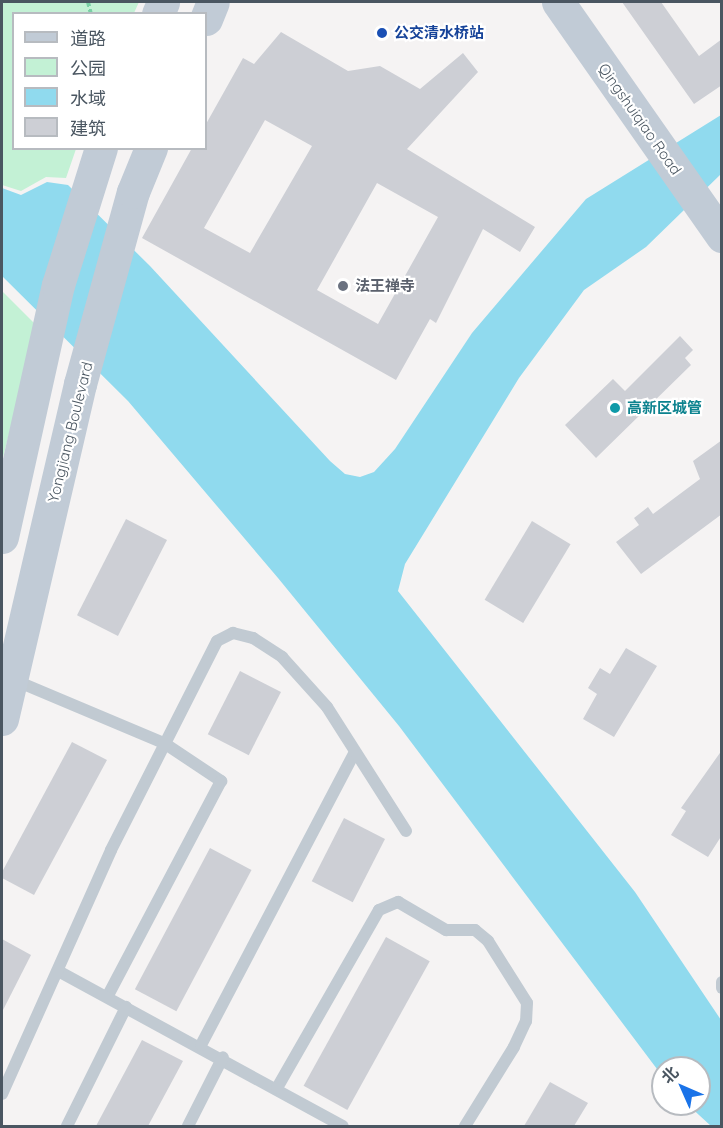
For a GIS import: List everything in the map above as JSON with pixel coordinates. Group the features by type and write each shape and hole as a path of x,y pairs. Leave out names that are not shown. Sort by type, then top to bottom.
{"main road":[{"name":"Qingshuiqiao Road","path":"558,2 722,236"},
{"path":"2,537 58,285 100,150"},
{"name":"Yongjiang Boulevard","path":"2,719 80,384 133,192 150,150"}],"lane":[{"path":"2,1094 164,743 217,641 234,633 253,638 282,657 327,707 354,754 406,831"},
{"path":"11,679 164,743 221,781 107,997"},
{"path":"201,1045 354,754"},
{"path":"277,1088 379,910 398,902 446,930 475,930 488,940 527,1003 526,1021 514,1047 465,1126"},
{"path":"60,972 201,1045 343,1126"},
{"path":"722,982 722,988"},
{"path":"67,1126 126,1006"},
{"path":"188,1126 223,1057"}],"green space":[{"path":"2,2 139,2 134,12 12,12 12,150 76,150 66,178 46,177 21,191 2,185"},
{"path":"2,291 37,326 2,461"}],"water":[{"path":"721,115 721,174 646,247 584,290 519,378 405,564 398,591 635,892 721,1020 721,1126 711,1126 700,1116 711,1116 711,1056 651,1056 651,1061 399,726 278,578 128,401 2,276 2,188 21,195 47,182 68,185 150,266 330,461 345,474 360,477 374,472 395,449 472,333 586,199"}],"building":[{"path":"622,2 661,2 699,56 722,39 722,85 694,104"},
{"path":"281,32 348,71 380,66 420,89 463,53 478,72 407,149 535,227 520,252 483,229 436,323 430,319 396,380 142,238 191,150 207,150 207,122 243,58 254,64","holes":["265,120 312,146 250,253 204,228","377,183 438,217 378,324 317,290"]},
{"name":"高新区城管","path":"680,336 693,350 685,358 691,365 596,458 565,425 613,379 625,391"},
{"path":"722,440 722,514 641,574 616,542 639,525 634,518 648,507 653,514 700,479 693,461"},
{"path":"126,519 167,540 118,636 77,615"},
{"path":"532,521 571,544 523,623 485,600"},
{"path":"626,648 657,666 614,737 583,719 597,694 588,688 600,668 610,674"},
{"path":"240,671 281,692 249,755 208,734"},
{"path":"72,742 107,760 34,895 2,878 2,872"},
{"path":"722,750 722,835 708,857 671,835 686,811 681,808"},
{"path":"344,818 385,839 353,902 312,881"},
{"path":"210,848 251,870 176,1011 135,989"},
{"path":"386,937 430,961 347,1110 304,1086"},
{"path":"2,939 31,955 2,1012"},
{"path":"142,1040 183,1061 148,1126 96,1126"},
{"path":"550,1082 588,1103 574,1126 524,1126"}],"place":[{"name":"公交清水桥站","path":"382,33"},
{"name":"法王禅寺","path":"343,286"},
{"name":"高新区城管","path":"615,408"}]}
